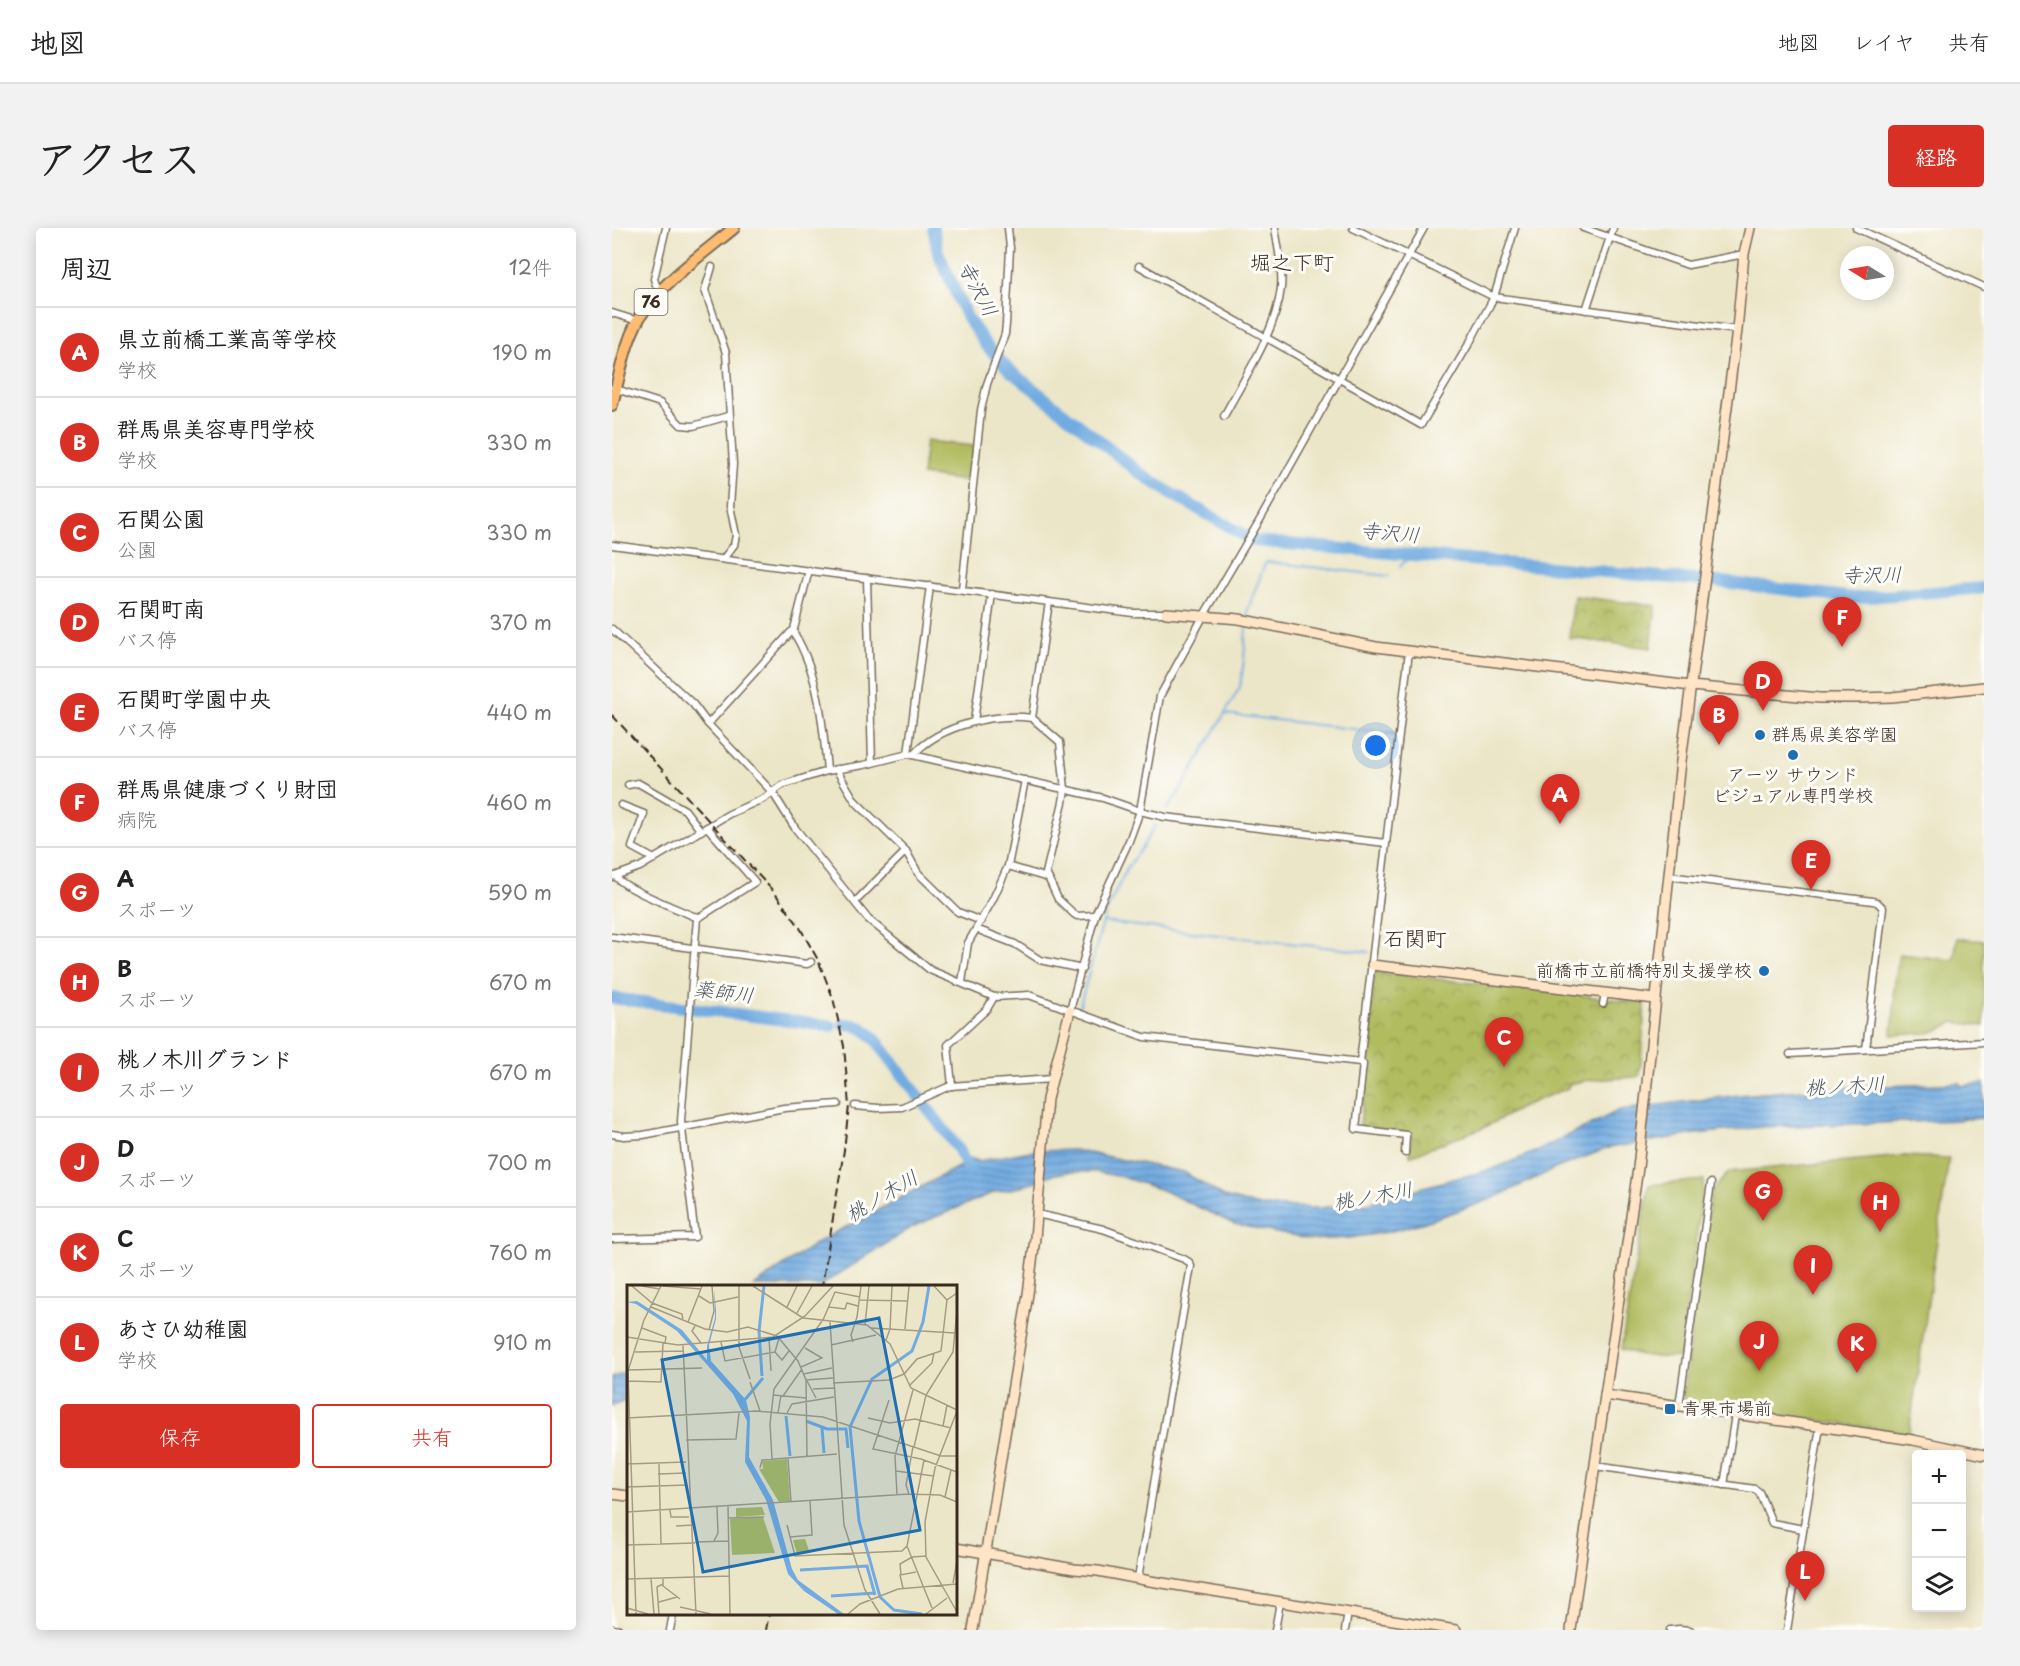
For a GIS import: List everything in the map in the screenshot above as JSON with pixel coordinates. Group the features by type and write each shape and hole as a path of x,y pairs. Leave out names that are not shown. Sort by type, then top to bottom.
{"main road":[{"name":"76","path":"612,405 614,389 630,340 645,308 681,272 734,228"}],"street":[{"path":"662,291 654,279 666,228"},
{"path":"962,590 981,410 1008,313 1010,248 1008,228"},
{"path":"1224,416 1267,337 1281,288 1275,228"},
{"path":"1353,228 1494,297 1737,330"},
{"path":"973,1630 1026,1305 1044,1127 1052,1079 1095,915 1129,841 1140,811 1160,696 1424,228"},
{"path":"1139,266 1421,425 1494,297 1515,228"},
{"path":"1582,228 1688,265 1744,254"},
{"path":"1586,310 1613,228"},
{"path":"1571,1630 1639,1161 1668,876 1737,330 1744,254 1750,228"},
{"path":"1856,228 1984,287"},
{"path":"712,267 705,290 726,353 733,464 730,506 736,535 734,545 723,559"},
{"path":"612,313 638,321"},
{"path":"614,389 660,404 681,425 693,426 729,416"},
{"path":"612,545 1133,613 1204,615 1278,626 1376,647 1691,686 1820,698 1892,697 1984,687"},
{"path":"808,570 793,633 805,650 823,718 827,771"},
{"path":"867,578 872,763"},
{"path":"911,754 930,586"},
{"path":"974,721 992,594"},
{"path":"1032,718 1049,602"},
{"path":"612,630 693,704 708,724 773,793 795,828 868,920 930,970 994,997 1029,995 1144,1037 1360,1062"},
{"path":"708,724 791,632 793,633"},
{"path":"1405,1153 1406,1136 1356,1129 1363,1064 1360,1062 1409,651"},
{"path":"698,918 631,889 614,876 640,867 707,827 773,793 782,785 827,771 911,754 939,735 974,721 996,718 1032,718 1060,742 1065,789 1047,873 1048,878 1059,899 1074,914 1095,915"},
{"path":"911,754 1103,798 1165,817 1386,843"},
{"path":"836,769 855,801 906,850 918,873 958,912 981,921"},
{"path":"962,982 968,943 993,899 1008,866 1025,780"},
{"path":"628,785 638,783 685,810 701,831"},
{"path":"621,805 644,814 632,847 654,859"},
{"path":"698,918 755,882 707,827"},
{"path":"855,902 906,850"},
{"path":"1008,866 1048,878"},
{"path":"1668,876 1873,901 1882,906 1866,1049"},
{"path":"612,1239 695,1237 681,1127 698,918"},
{"path":"976,929 1015,944 1040,960 1082,969"},
{"path":"612,937 807,964 811,962"},
{"path":"1372,965 1655,999"},
{"path":"1603,1004 1605,993"},
{"path":"952,1086 948,1045 987,1009 994,997"},
{"path":"1790,1054 1984,1042"},
{"path":"855,1106 902,1107 937,1090 952,1086 1052,1079"},
{"path":"612,1134 634,1136 784,1108 838,1104"},
{"path":"1679,1406 1711,1183"},
{"path":"1037,1210 1103,1229 1184,1259 1191,1266 1138,1578"},
{"path":"1605,1395 1913,1440 1984,1455"},
{"path":"1724,1485 1735,1414"},
{"path":"1787,1630 1820,1427"},
{"path":"1594,1466 1758,1490 1772,1523 1803,1529"},
{"path":"612,1494 627,1496"},
{"path":"957,1548 1421,1627 1456,1630"},
{"path":"1275,1630 1280,1602"},
{"path":"1345,1630 1348,1613"},
{"path":"670,1630 673,1615"},
{"path":"612,1629 620,1630"},
{"path":"1670,1630 1690,1630"}],"green space":[{"path":"926,441 974,446 971,478 967,481 922,475"},
{"path":"1574,596 1656,606 1651,648 1569,638"},
{"path":"1957,938 1984,941 1984,1026 1954,1022 1929,1033 1892,1035 1895,997 1893,995 1899,954 1954,960"},
{"path":"1378,972 1645,1003 1640,1075 1569,1084 1568,1088 1528,1104 1487,1126 1410,1156 1411,1133 1362,1127 1360,1124 1369,1058 1366,1054 1375,974"},
{"path":"1903,1156 1949,1158 1909,1433 1685,1402 1682,1399 1711,1192 1729,1172"},
{"path":"1704,1180 1680,1357 1650,1356 1621,1349 1649,1185"}],"water":[{"path":"1960,1083 1961,1086 1984,1083 1984,1118 1964,1119 1962,1117 1962,1120 1763,1127 1696,1134 1608,1148 1557,1168 1489,1200 1425,1222 1388,1232 1349,1238 1311,1240 1234,1224 1162,1190 1122,1177 1096,1172 1067,1172 1050,1175 1021,1187 995,1192 912,1227 822,1285 755,1285 818,1242 962,1165 963,1156 979,1161 1030,1151 1074,1150 1184,1172 1224,1197 1243,1202 1260,1206 1319,1208 1368,1203 1493,1169 1537,1151 1620,1110 1739,1095 1812,1089"},
{"path":"627,1371 627,1398 612,1406 612,1378"}],"waterway":[{"name":"寺沢川","path":"933,228 938,252 966,316 986,345 1009,370 1140,473 1254,541 1730,583 1855,598 1984,588"},
{"path":"1400,566 1412,555"},
{"path":"1247,619 1248,609 1267,562 1389,576"},
{"path":"1166,810 1179,793 1240,687 1246,625"},
{"path":"1225,714 1395,734"},
{"path":"1079,1008 1106,912 1127,868 1156,824"},
{"path":"1103,922 1369,952"},
{"name":"薬師川","path":"612,998 831,1026"},
{"name":"薬師川","path":"844,1024 862,1028 876,1040 959,1150 969,1170"}],"railway":[{"path":"612,715 774,892 799,926 818,960 833,998 844,1046 849,1106 822,1285"},
{"path":"766,1630 769,1615"}],"place":[{"name":"群馬県健康づくり財団","path":"1842,647"},
{"name":"石関町南","path":"1763,711"},
{"name":"群馬県美容学園","path":"1760,735"},
{"name":"群馬県美容専門学校","path":"1719,745"},
{"name":"アーツ サウンド ビジュアル専門学校","path":"1793,755"},
{"name":"県立前橋工業高等学校","path":"1560,824"},
{"name":"石関町学園中央","path":"1811,890"},
{"name":"前橋市立前橋特別支援学校","path":"1764,971"},
{"name":"石関公園","path":"1504,1067"},
{"name":"A","path":"1763,1221"},
{"name":"B","path":"1880,1232"},
{"name":"桃ノ木川グランド","path":"1813,1295"},
{"name":"D","path":"1759,1371"},
{"name":"C","path":"1857,1373"},
{"name":"青果市場前","path":"1670,1409"},
{"name":"あさひ幼稚園","path":"1805,1601"}],"district":[{"name":"堀之下町","path":"1292,263"},
{"name":"石関町","path":"1415,939"}],"water label":[{"name":"桃ノ木川","path":"1845,1086"},
{"name":"桃ノ木川","path":"882,1196"},
{"name":"桃ノ木川","path":"1373,1196"}]}
